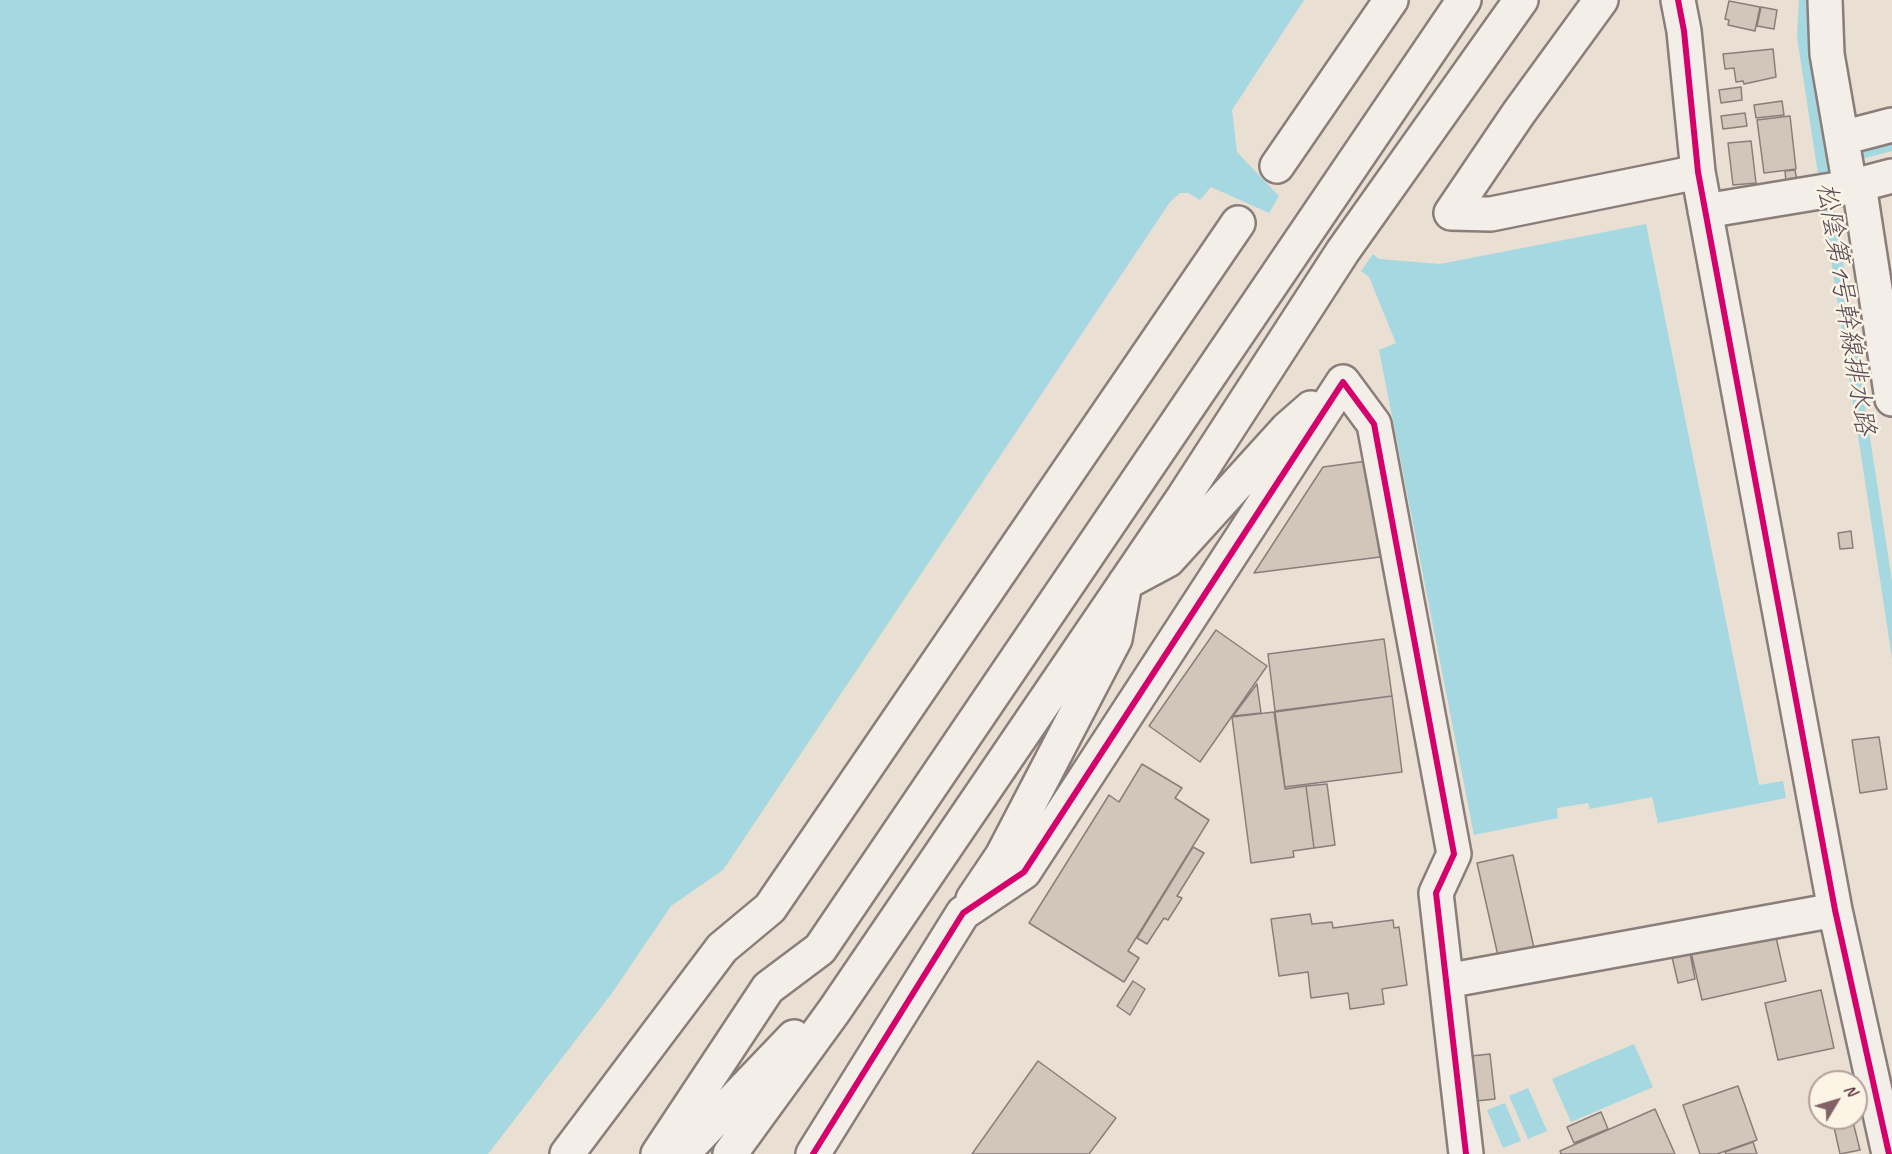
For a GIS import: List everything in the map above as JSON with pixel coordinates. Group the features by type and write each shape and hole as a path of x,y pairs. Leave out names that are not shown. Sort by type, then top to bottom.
{"street":[{"path":"1276,166 1391,0"},
{"path":"658,1154 768,988 820,949 1464,0"},
{"path":"730,1154 834,1011 1125,584 1190,488 1342,251 1521,0"},
{"path":"1601,0 1518,114 1451,213 1491,214 1698,172"},
{"path":"1678,0 1684,31 1698,172 1705,211 1835,910 1889,1154"},
{"path":"1825,0 1827,54 1848,169 1889,362 1892,399"},
{"path":"1705,211 1804,195 1848,169 1892,125"},
{"path":"1848,169 1892,176"},
{"path":"567,1154 722,948 770,908 1238,223"},
{"path":"1125,584 1168,560 1287,429 1342,382"},
{"path":"963,913 1024,872 1342,382"},
{"path":"1342,382 1374,424 1454,854 1436,894 1466,1154"},
{"path":"813,1154 963,913 1002,856 1115,639 1125,584"},
{"path":"1446,981 1835,910"},
{"path":"682,1154 813,1016 834,1011"}],"water":[{"path":"0,0 1304,0 1232,110 1237,152 1279,196 1269,213 1211,187 1200,200 1188,193 1180,193 1170,202 723,870 671,906 612,993 488,1154 0,1154"},
{"name":"松陰第1号幹線排水路","path":"1799,0 1812,0 1811,39 1826,148 1836,151 1892,138 1892,151 1839,165 1829,171 1892,581 1892,658 1797,37"},
{"path":"1646,224 1759,785 1783,781 1786,798 1658,823 1652,797 1590,809 1588,803 1557,808 1558,818 1474,835 1379,350 1396,343 1369,277 1361,271 1373,254 1379,259 1440,264"},
{"path":"1634,1044 1653,1087 1571,1122 1552,1079"},
{"path":"1528,1088 1547,1131 1528,1139 1509,1096"},
{"path":"1505,1103 1521,1141 1503,1148 1487,1110"}],"building":[{"path":"1729,1 1760,7 1755,31 1728,25 1729,20 1725,19"},
{"path":"1761,7 1777,10 1774,29 1757,26"},
{"path":"1773,49 1776,77 1744,84 1743,81 1736,82 1734,68 1725,69 1723,54"},
{"path":"1741,87 1742,100 1721,103 1719,90"},
{"path":"1782,101 1784,115 1756,118 1754,105"},
{"path":"1745,113 1747,126 1723,129 1721,116"},
{"path":"1790,116 1796,169 1764,173 1757,120"},
{"path":"1751,141 1756,183 1733,185 1728,143"},
{"path":"1795,170 1797,181 1786,182 1785,171"},
{"path":"1367,461 1380,557 1254,573 1323,467"},
{"path":"1851,531 1853,548 1840,549 1838,533"},
{"path":"1216,630 1267,666 1200,762 1149,726"},
{"path":"1384,639 1392,696 1275,711 1268,654"},
{"path":"1257,684 1261,713 1233,716"},
{"path":"1392,696 1402,772 1285,787 1275,712"},
{"path":"1274,712 1285,789 1306,786 1314,848 1293,851 1294,857 1251,863 1232,717"},
{"path":"1879,737 1887,789 1860,793 1852,740"},
{"path":"1142,764 1182,788 1175,798 1209,820 1128,951 1139,958 1124,982 1029,923 1109,795 1119,802"},
{"path":"1327,784 1335,845 1314,848 1306,786"},
{"path":"1193,847 1204,853 1177,896 1182,898 1168,920 1164,918 1147,944 1137,938"},
{"path":"1513,855 1534,948 1498,956 1477,863"},
{"path":"1310,914 1312,924 1332,922 1333,928 1393,920 1394,928 1399,927 1407,985 1382,989 1384,1004 1350,1009 1348,993 1311,998 1308,972 1279,976 1271,919"},
{"path":"1775,933 1786,981 1702,1000 1691,952"},
{"path":"1690,953 1695,979 1678,983 1672,957"},
{"path":"1133,981 1145,989 1130,1015 1117,1006"},
{"path":"1821,990 1834,1048 1778,1060 1765,1003"},
{"path":"1490,1054 1495,1099 1476,1101 1471,1056"},
{"path":"1038,1061 1116,1118 1089,1154 972,1154"},
{"path":"1738,1086 1757,1140 1717,1154 1700,1154 1683,1105"},
{"path":"1655,1109 1675,1154 1561,1154 1560,1151"},
{"path":"1601,1112 1608,1129 1574,1143 1567,1127"},
{"path":"1835,1130 1855,1130 1860,1150 1840,1154"},
{"path":"1753,1142 1757,1154 1726,1154 1725,1152"}],"cycle path":[{"path":"1678,0 1684,31 1698,172 1835,910 1889,1154"},
{"path":"813,1154 963,913 1024,872 1343,382 1374,424 1454,854 1436,893 1466,1154"}]}
